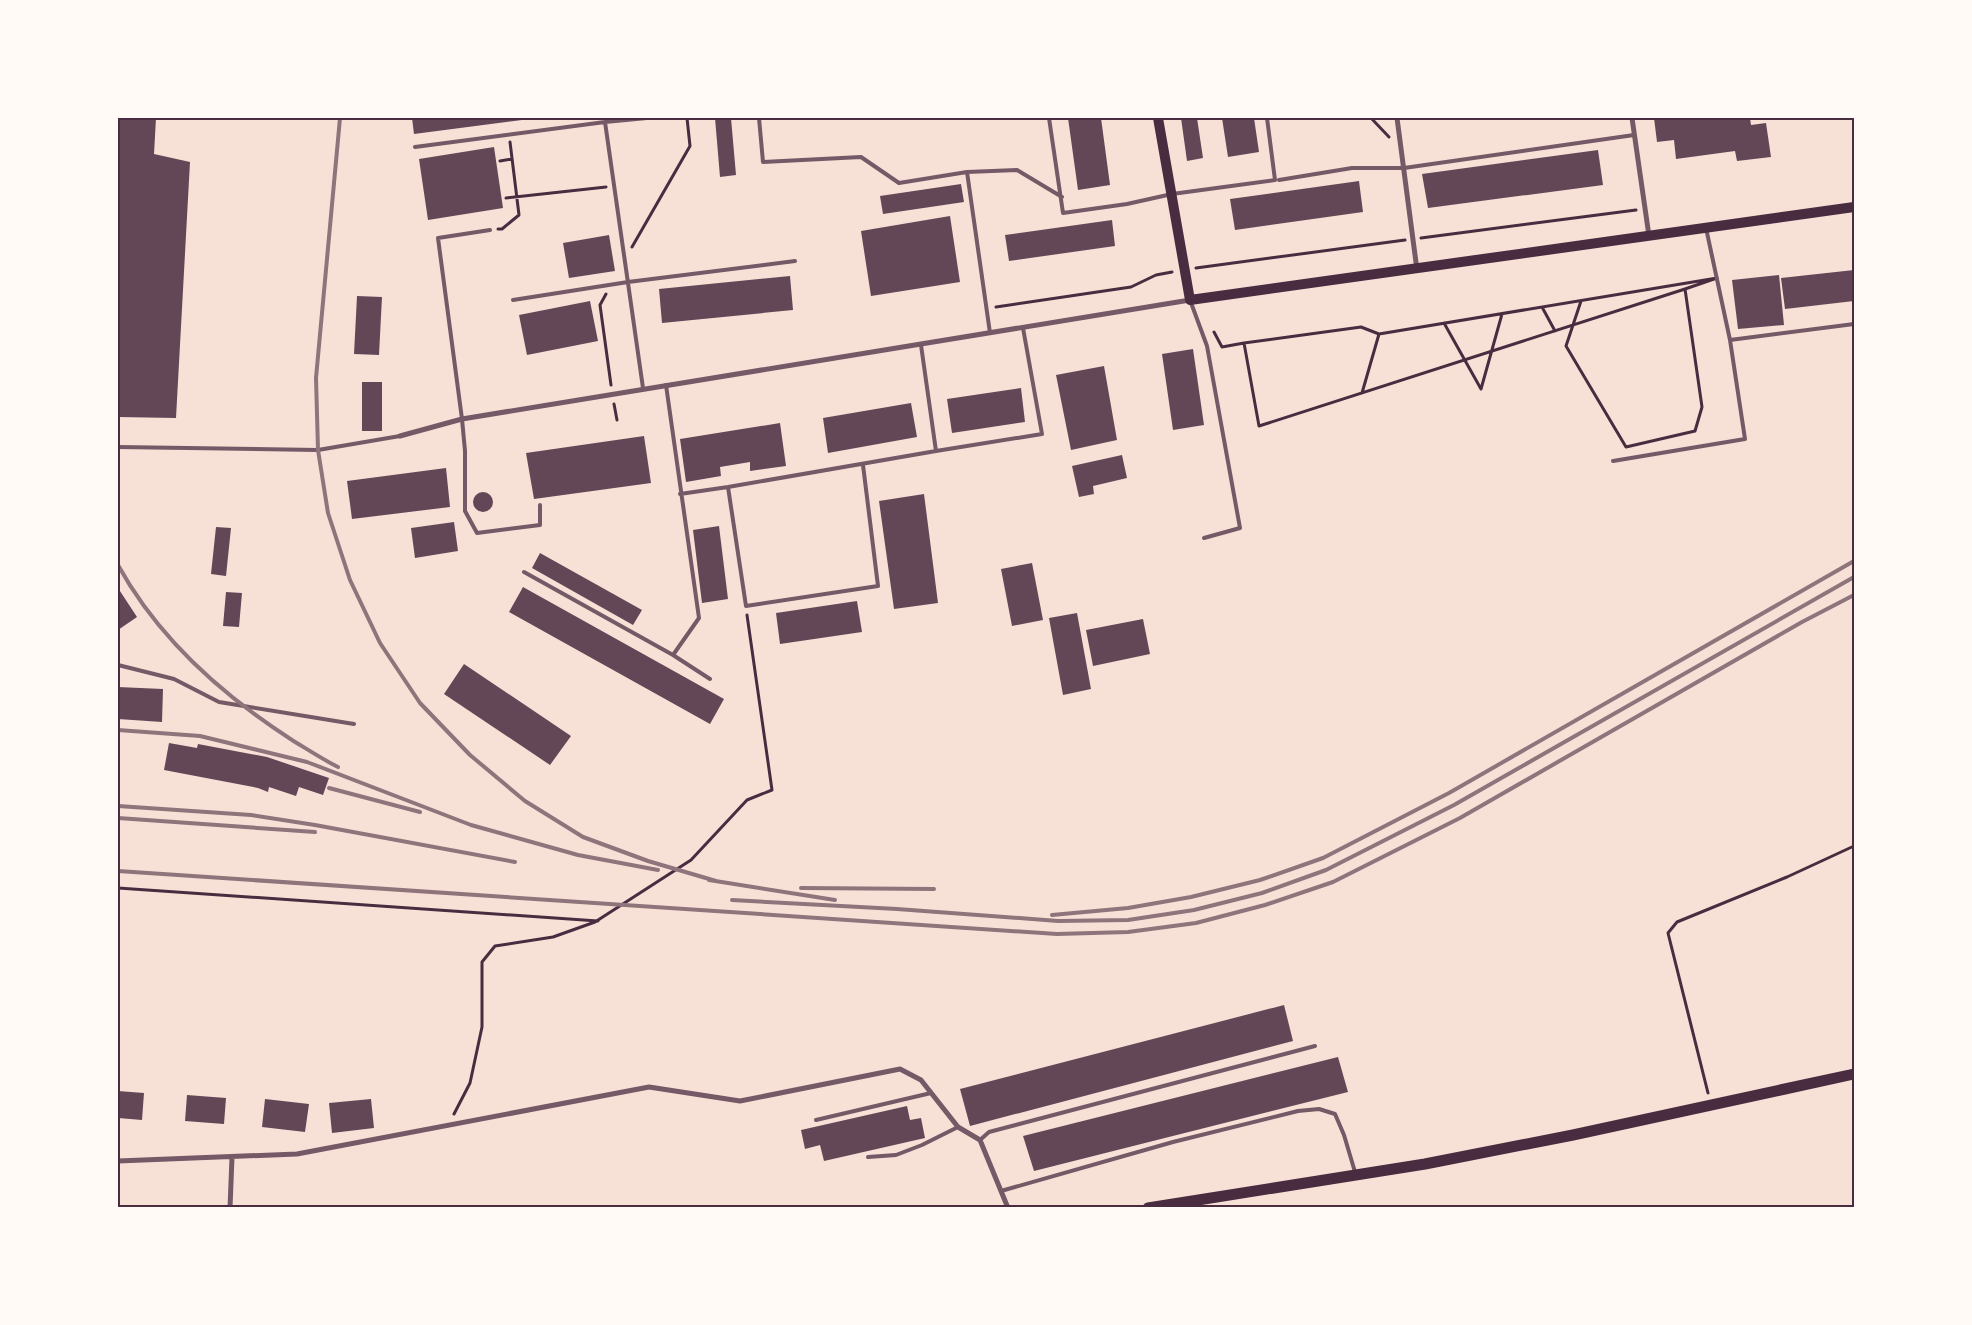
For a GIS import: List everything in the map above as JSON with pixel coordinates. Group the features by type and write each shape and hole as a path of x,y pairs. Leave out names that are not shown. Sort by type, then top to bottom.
{"main road":[{"path":"1158,118 1190,300 1854,208"},
{"path":"1148,1208 1425,1164 1573,1136 1854,1074"}],"street":[{"path":"1397,118 1417,270"},
{"path":"1632,118 1650,236"},
{"path":"400,436 462,419 1190,300"},
{"path":"118,1161 297,1154 650,1087 740,1101 900,1069 921,1080 958,1127 980,1140 1008,1208"},
{"path":"230,1208 232,1157"}],"lane":[{"path":"415,147 647,118"},
{"path":"759,118 763,162 861,157 899,183 967,172 1017,170 1062,197"},
{"path":"1050,118 1063,213 1127,204 1172,194 1275,180 1267,118"},
{"path":"605,122 643,388"},
{"path":"1279,180 1352,168 1404,168 1634,135"},
{"path":"967,172 990,333"},
{"path":"1613,461 1745,439 1730,340 1706,228"},
{"path":"490,230 438,238 462,419 465,451 465,511 476,533 540,525 540,504"},
{"path":"513,300 628,282 795,261"},
{"path":"1190,300 1207,346 1240,528 1204,538"},
{"path":"1730,340 1854,324"},
{"path":"680,494 728,488 1042,434 1022,328"},
{"path":"920,345 936,451"},
{"path":"666,385 699,618 673,656"},
{"path":"118,447 318,450 400,436"},
{"path":"728,488 746,606 878,586 863,465"},
{"path":"524,572 710,679"},
{"path":"118,665 174,679 219,702 354,724"},
{"path":"980,1140 990,1132 1315,1046"},
{"path":"816,1120 931,1093"},
{"path":"1001,1191 1241,1124 1298,1111 1319,1109 1335,1114 1344,1135 1356,1175"},
{"path":"868,1157 896,1155 922,1145 958,1127"}],"path":[{"path":"1371,118 1402,149"},
{"path":"490,230 502,229 518,215 509,135"},
{"path":"500,161 512,159"},
{"path":"506,198 614,186"},
{"path":"987,309 1130,287 1156,275 1223,263 1645,209"},
{"path":"1244,343 1259,426 1717,278"},
{"path":"1213,331 1222,347 1361,327 1379,334 1717,278"},
{"path":"1581,301 1566,346 1626,447 1695,431 1702,407 1684,289"},
{"path":"1542,307 1555,331"},
{"path":"1444,323 1482,389 1502,314"},
{"path":"1362,393 1379,334"},
{"path":"448,1126 470,1082 482,1027 482,962 495,946 552,937 598,920 691,860 747,800 772,790 759,711 746,606"},
{"path":"1711,1105 1668,933 1677,922 1788,877 1854,846"},
{"path":"118,888 598,920"}],"building":[{"path":"118,118 156,118 154,154 190,162 176,418 118,417"},
{"path":"412,118 530,118 530,119 414,134"},
{"path":"715,118 731,118 736,175 720,177"},
{"path":"1068,118 1101,118 1110,185 1078,190"},
{"path":"1181,118 1197,118 1203,158 1187,161"},
{"path":"1222,118 1254,118 1259,152 1228,157"},
{"path":"1654,118 1750,118 1751,125 1766,123 1771,157 1737,161 1735,151 1676,159 1674,140 1657,142"},
{"path":"494,147 503,208 428,220 419,159"},
{"path":"1598,150 1603,185 1428,208 1422,174"},
{"path":"1359,181 1363,212 1235,230 1230,199"},
{"path":"961,184 964,202 883,214 880,196"},
{"path":"950,216 960,282 871,296 861,231"},
{"path":"1112,220 1115,246 1009,261 1005,235"},
{"path":"609,235 615,271 569,278 563,243"},
{"path":"1854,270 1854,301 1785,309 1781,278"},
{"path":"1779,275 1784,325 1738,329 1732,280"},
{"path":"790,276 793,310 662,323 659,289"},
{"path":"357,296 382,297 379,355 354,354"},
{"path":"590,301 598,341 527,355 519,315"},
{"path":"1193,349 1204,425 1173,430 1162,354"},
{"path":"1104,366 1117,440 1071,450 1056,375"},
{"path":"362,382 382,382 382,431 362,431"},
{"path":"1021,388 1025,422 952,433 947,399"},
{"path":"911,403 917,437 828,453 823,418"},
{"path":"780,423 786,466 750,471 750,462 720,467 721,476 686,482 680,439"},
{"path":"644,436 651,483 534,499 526,453"},
{"path":"1122,455 1127,478 1093,486 1094,494 1079,497 1072,466"},
{"path":"446,468 450,507 352,519 347,481"},
{"path":"483,492 490,495 493,502 490,509 483,512 476,509 473,502 476,495"},
{"path":"924,494 938,603 894,609 879,501"},
{"path":"454,522 458,551 415,558 411,528"},
{"path":"719,526 728,599 702,603 693,530"},
{"path":"216,527 231,528 226,576 211,574"},
{"path":"540,553 642,610 633,625 532,568"},
{"path":"1032,563 1043,620 1012,626 1001,569"},
{"path":"523,587 724,699 710,724 509,612"},
{"path":"118,588 137,617 118,630"},
{"path":"226,592 242,593 239,627 223,626"},
{"path":"857,601 862,632 780,644 776,613"},
{"path":"1077,613 1091,689 1063,695 1049,618"},
{"path":"1143,619 1150,654 1093,666 1086,630"},
{"path":"464,664 571,736 550,765 444,694"},
{"path":"118,687 163,689 162,722 118,719"},
{"path":"169,743 197,748 198,744 267,757 329,778 323,795 299,787 296,796 269,787 268,792 258,788 164,770"},
{"path":"1284,1005 1293,1041 970,1126 960,1089"},
{"path":"1338,1057 1348,1092 1034,1171 1023,1136"},
{"path":"118,1091 144,1093 142,1120 118,1118"},
{"path":"187,1095 226,1098 224,1124 185,1121"},
{"path":"265,1099 309,1104 305,1132 262,1127"},
{"path":"371,1099 374,1128 332,1133 329,1103"},
{"path":"907,1106 910,1120 921,1118 925,1138 824,1161 820,1145 805,1149 801,1130"}],"railway":[{"path":"340,118 316,378 318,450 328,513 350,580 380,643 420,703 470,755 525,801 583,837 648,861 716,881"},
{"path":"1052,915 1128,908 1191,897 1260,880 1323,858 1449,793 1854,561"},
{"path":"118,565 152,617 194,663 266,723 338,767"},
{"path":"732,900 897,909 1058,921 1128,920 1194,910 1262,893 1326,870 1454,805 1854,577"},
{"path":"118,871 1057,934 1128,932 1196,923 1265,905 1333,882 1460,818 1802,622 1854,595"},
{"path":"118,730 200,736 307,762 471,825 578,855 658,870"},
{"path":"329,788 420,812"},
{"path":"118,806 251,815 515,862"},
{"path":"118,818 315,832"},
{"path":"709,880 835,900"},
{"path":"801,888 934,889"}]}
